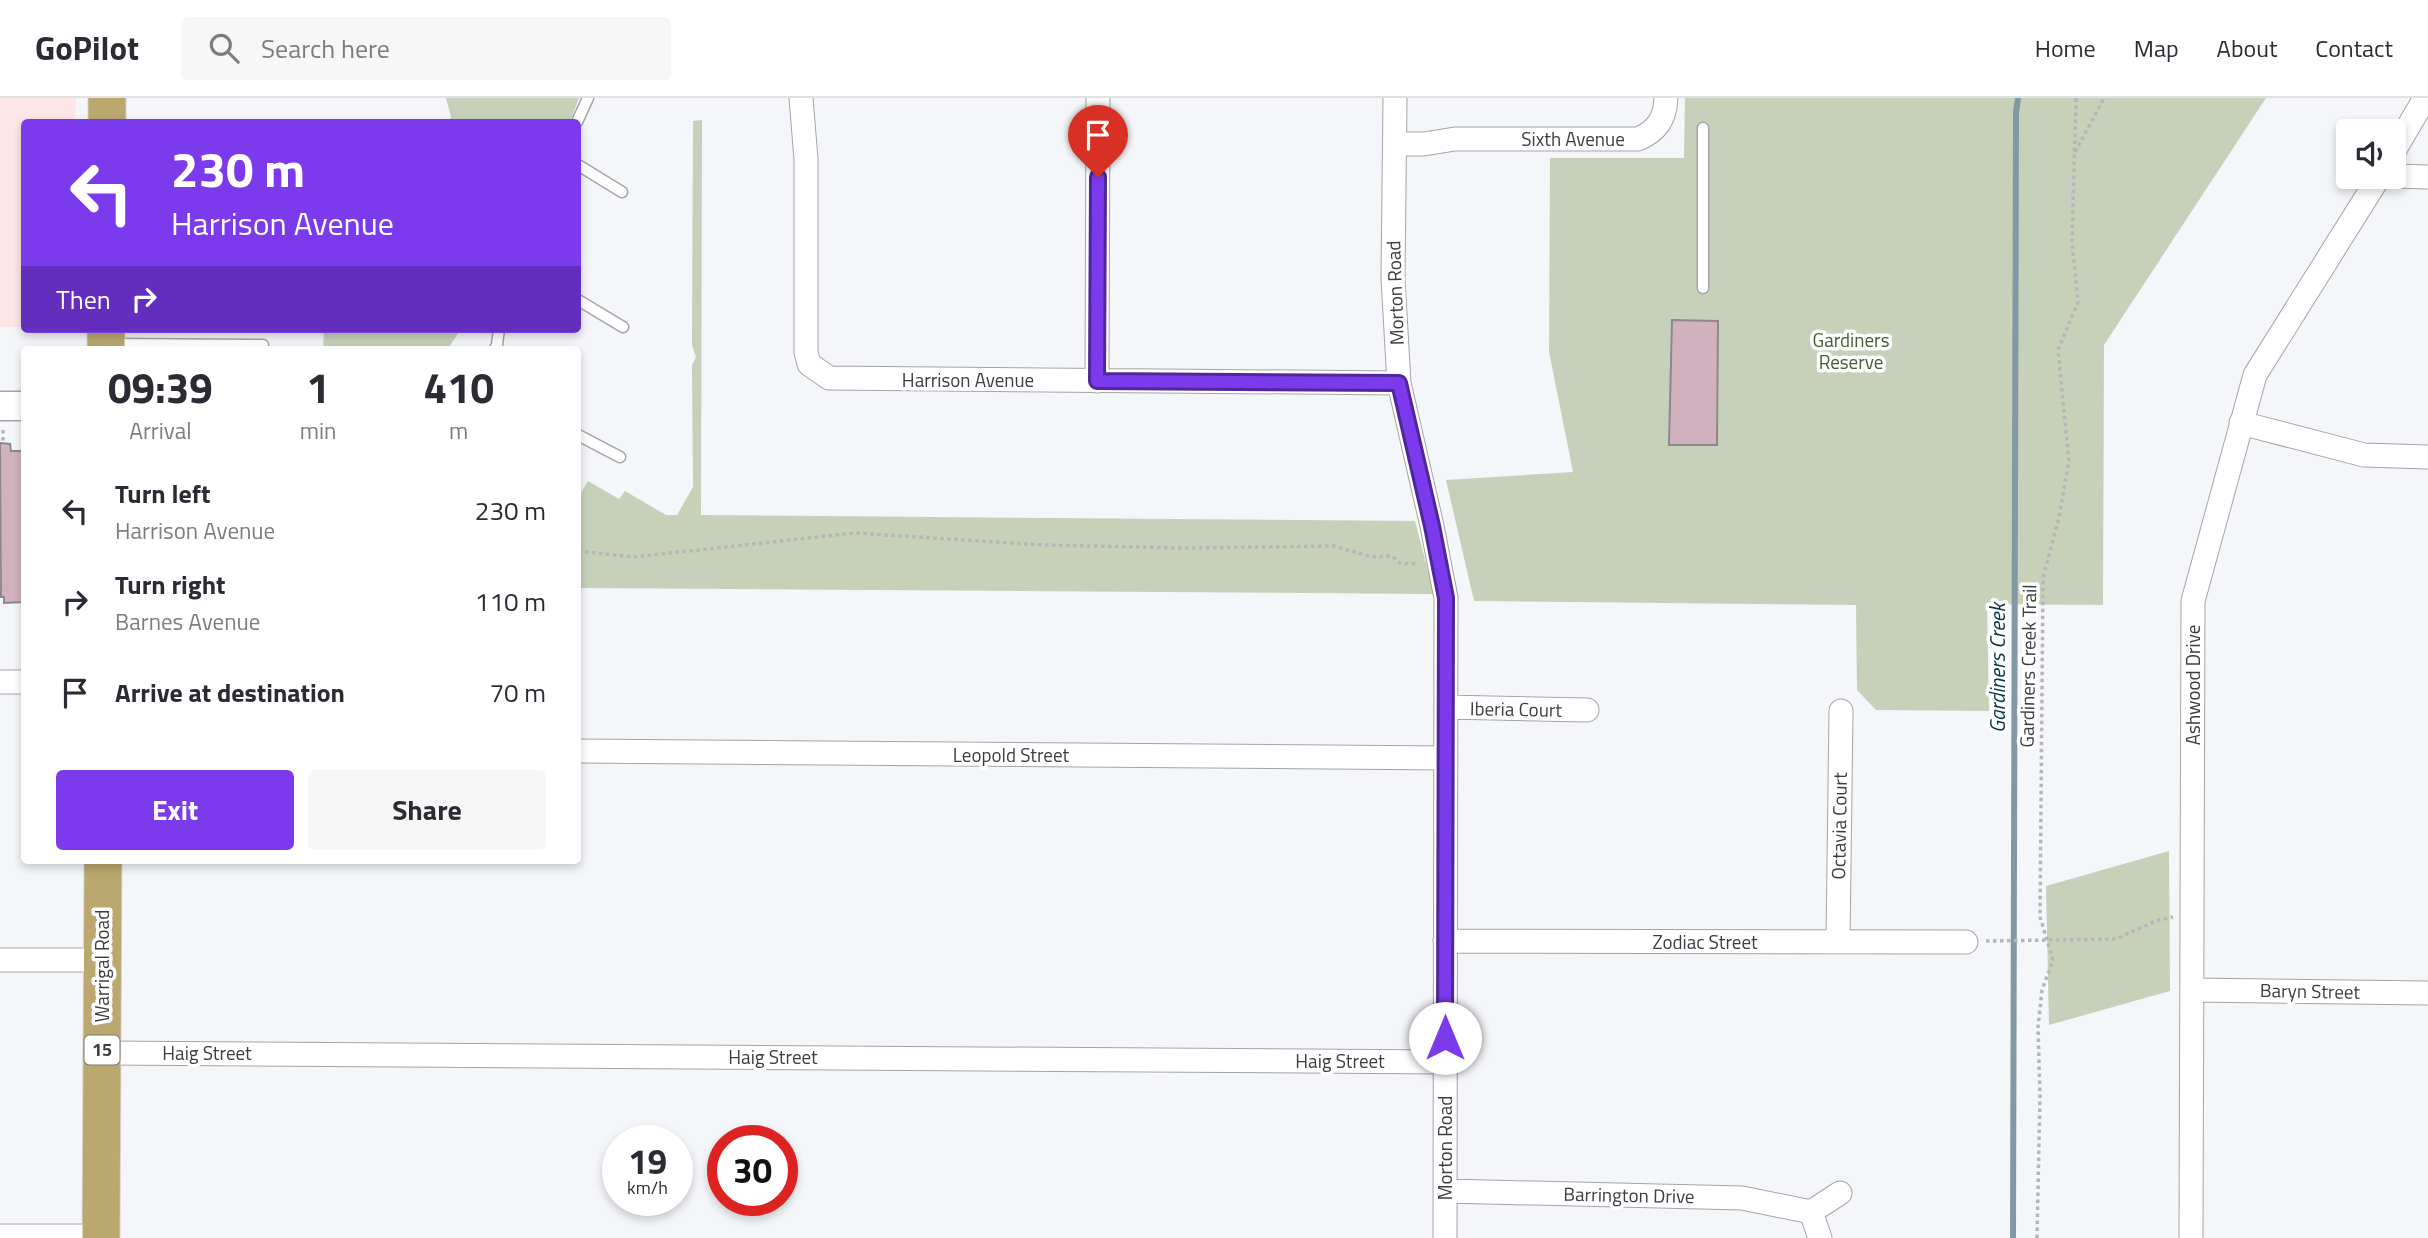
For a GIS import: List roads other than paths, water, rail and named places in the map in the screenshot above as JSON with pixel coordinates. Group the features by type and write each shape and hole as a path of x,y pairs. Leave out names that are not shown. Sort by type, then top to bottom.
{"highway":[{"path":"107,98 107,119"},
{"name":"Warrigal Road","path":"101,1237 103,864"}],"street":[{"name":"Harrison Avenue","path":"801,98 807,183 805,344 807,359 815,370 829,378 1399,383"},
{"path":"1097,381 1098,98"},
{"name":"Morton Road","path":"1395,98 1393,279 1399,383 1446,598 1444,1238"},
{"name":"Sixth Avenue","path":"1395,138 1422,132 1455,139 1638,138 1654,130 1661,122 1666,98"},
{"path":"2406,130 2425,98"},
{"path":"2406,176 2428,177"},
{"name":"Ashwood Drive","path":"2191,1238 2193,601 2255,374 2371,189"},
{"path":"1,415 21,407"},
{"path":"2241,423 2364,454 2428,457"},
{"path":"0,682 21,682"},
{"name":"Iberia Court","path":"1446,707 1587,710"},
{"name":"Octavia Court","path":"1838,942 1841,711"},
{"name":"Leopold Street","path":"581,751 1445,758"},
{"name":"Zodiac Street","path":"1445,941 1966,942"},
{"path":"0,960 103,960"},
{"name":"Baryn Street","path":"2192,990 2428,993"},
{"name":"Haig Street","path":"102,1053 1445,1062"},
{"name":"Barrington Drive","path":"1446,1191 1742,1198 1811,1212"},
{"path":"1820,1238 1811,1212 1840,1193"},
{"path":"0,1236 101,1237"}],"lane":[{"path":"578,119 588,98"},
{"path":"1703,128 1703,288"},
{"path":"581,167 622,192"},
{"path":"581,302 623,327"},
{"path":"106,341 262,345"},
{"path":"581,437 620,457"}],"waterway":[{"name":"Gardiners Creek","path":"2013,1238 2018,98"}],"park label":[{"name":"Gardiners Reserve","path":"1851,351"}]}
